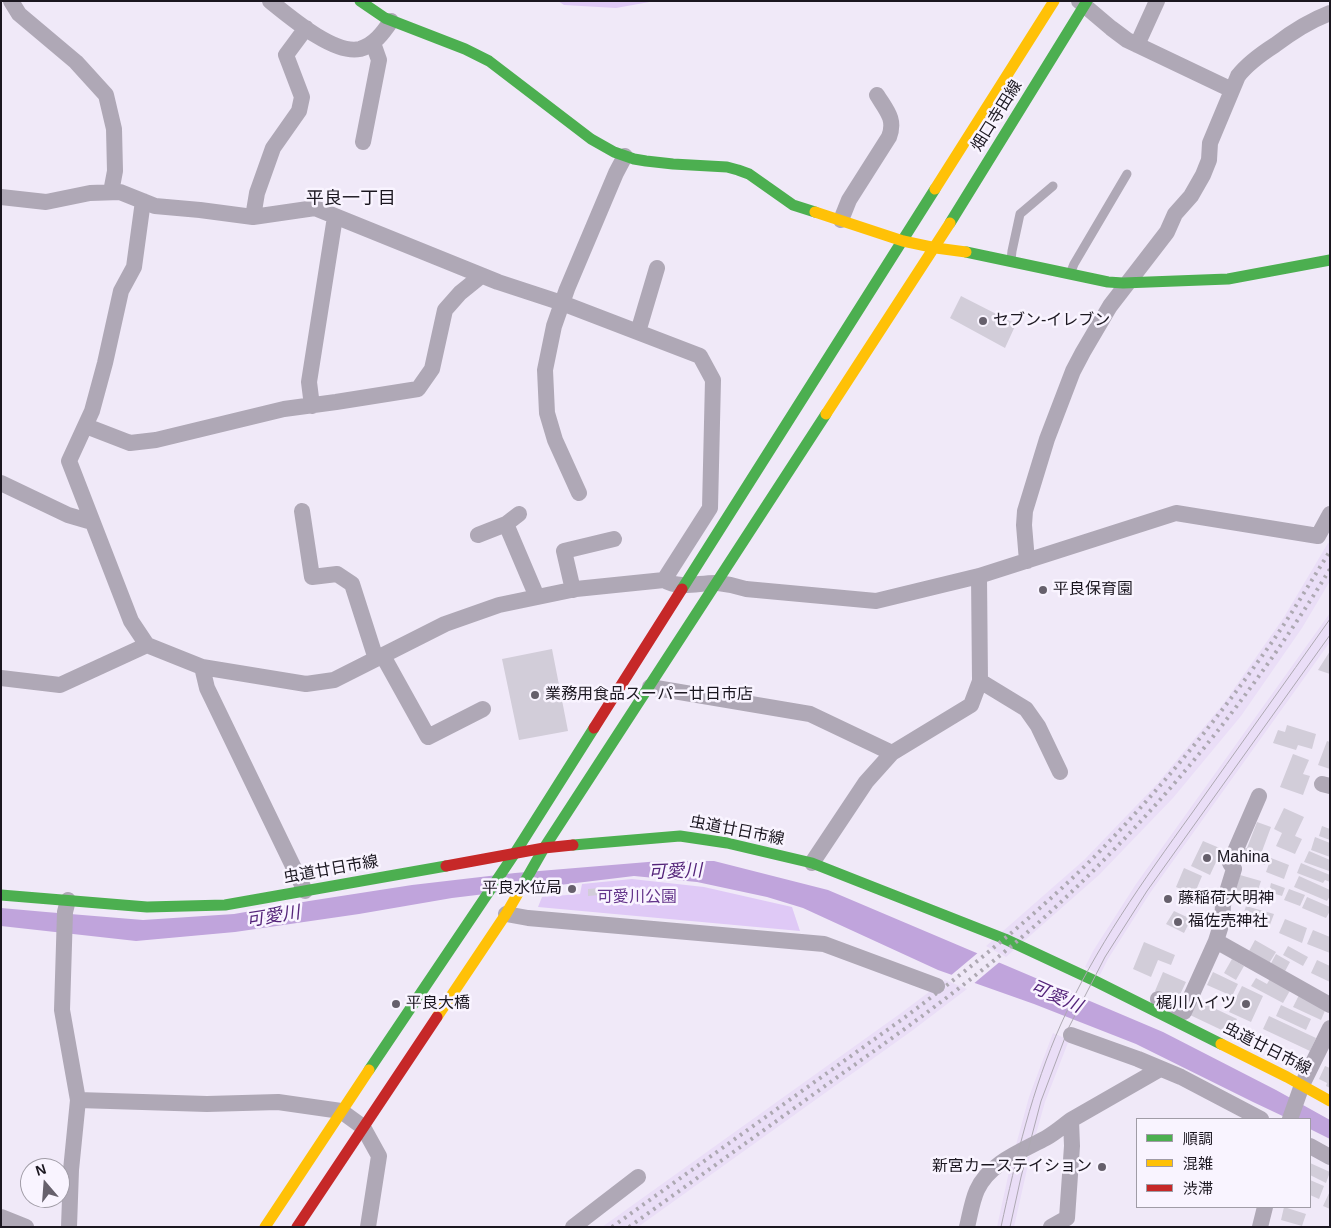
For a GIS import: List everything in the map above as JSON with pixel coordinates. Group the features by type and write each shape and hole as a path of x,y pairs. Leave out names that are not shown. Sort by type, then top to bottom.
{"street":[{"path":"11,1 19,14 76,62 106,96 114,129 115,171 111,192"},
{"path":"270,1 306,28 332,44 346,49 360,49 372,43 384,32 391,21"},
{"path":"360,1 391,21 465,49 489,61 605,148 625,156 652,162 738,170 760,180 793,205 903,241 972,253 1108,282 1129,283 1228,279 1330,260"},
{"path":"265,1227 515,852 1054,1"},
{"path":"1137,45 1157,1"},
{"path":"1084,2 1120,35 1232,90"},
{"name":"畑口寺田線","path":"297,1227 507,912 544,848 936,248 1084,2"},
{"path":"1027,561 1024,525 1025,511 1051,428 1078,361 1110,306 1169,229 1175,214 1190,197 1203,175 1209,160 1210,143 1238,76 1252,61 1299,28 1316,18 1330,13"},
{"path":"254,217 257,193 273,148 299,111 302,97 286,55 306,28"},
{"path":"369,136 378,60 372,43"},
{"path":"841,220 849,200 892,130 889,114 877,95"},
{"path":"578,492 555,440 547,413 545,370 554,326 566,289 625,156"},
{"path":"1,197 46,202 90,194 120,192 155,206 254,217 315,208 481,276 562,303 700,356 713,380 710,508 664,580"},
{"path":"144,201 134,267 121,291 92,411 69,461 131,621 147,645 202,667 306,684 334,680 445,624 499,605 574,590 664,580 684,586 717,583 746,589 876,601 979,576 1176,513 1318,536 1330,514"},
{"path":"312,406 309,382 335,217"},
{"path":"638,332 656,268"},
{"path":"86,426 130,444 156,440 284,409 418,389 432,369 444,310 460,293 481,276"},
{"path":"1,483 68,515 92,522"},
{"path":"302,511 312,577 337,574 352,584 379,658 428,737 483,709"},
{"path":"478,535 506,524 519,514"},
{"path":"506,524 537,597"},
{"path":"574,590 564,551 614,539"},
{"path":"812,863 866,782 892,753 971,705 980,681 979,576"},
{"path":"1,678 60,686 147,645"},
{"path":"202,667 207,688 305,892"},
{"path":"980,681 1026,709 1038,726 1060,772"},
{"path":"650,687 810,714 892,753"},
{"path":"1138,1003 1150,996 1184,1012 1216,941 1222,922 1223,905 1234,869 1230,864 1259,796"},
{"name":"虫道廿日市線","path":"1,895 66,906 147,907 225,905 544,848 680,836 727,842 812,863 1005,939 1085,976 1287,1077 1300,1090 1330,1102"},
{"path":"66,906 62,1010 78,1100 69,1227"},
{"path":"507,912 528,918 824,944 936,986"},
{"path":"1216,941 1330,1005"},
{"path":"1290,1118 1300,1090 1330,1028"},
{"path":"1070,1035 1138,1059 1181,1077 1259,1118"},
{"path":"967,1227 977,1190 988,1173 1004,1161 1048,1137 1071,1120 1160,1069"},
{"path":"78,1100 207,1104 278,1102 341,1111 364,1127 379,1156 368,1227"},
{"path":"1051,1227 1067,1218 1072,1146 1071,1120"},
{"path":"1311,1147 1330,1157"},
{"path":"573,1227 638,1177"},
{"path":"1260,1227 1265,1208"},
{"path":"1,1217 26,1227"}],"lane":[{"path":"1070,274 1127,174"},
{"path":"1011,262 1020,214 1053,186"}],"shaded area":[{"path":"1328,543 1330,544 1330,581 1302,628 1241,716 1173,798 1099,875 1006,957 986,946 1084,860 1157,784 1224,703 1284,617"},
{"path":"1330,613 1330,642 1150,893 1100,975 1085,967 1093,951 1136,884"},
{"path":"945,980 967,989 913,1030 638,1227 602,1227 901,1013"},
{"path":"1053,1033 1069,1040 1045,1102 1036,1134 1016,1145 1029,1097"},
{"path":"1030,1156 1014,1227 997,1227 1010,1167"}],"green space":[{"path":"558,1 655,1 616,8 564,5"},
{"name":"可愛川公園","path":"632,879 704,887 792,907 800,931 538,907 542,897 580,894 582,884"}],"water":[{"name":"可愛川","path":"660,861 714,861 828,890 1163,1032 1330,1120 1330,1139 1311,1130 1311,1118 1287,1118 1136,1044 1034,1004 938,970 803,908 767,897 697,882 634,876 452,898 235,932 136,941 1,926 1,908 143,920 234,914 412,885 515,873"}],"pier":[{"path":"980,951 1002,960 972,985 949,977"}],"building":[{"name":"セブン-イレブン","path":"961,296 1016,324 1005,348 950,318"},
{"name":"業務用食品スーパー廿日市店","path":"552,649 568,731 519,740 502,659"},
{"path":"1330,651 1330,674 1318,670"},
{"path":"1287,725 1316,734 1312,749 1298,745 1296,750 1273,743 1278,730 1285,732"},
{"path":"1327,741 1330,742 1330,769 1318,765"},
{"path":"1293,754 1309,760 1303,774 1310,776 1303,795 1280,787"},
{"path":"1284,808 1304,817 1295,836 1302,839 1295,854 1276,846 1282,833 1274,829"},
{"path":"1257,822 1271,827 1261,854 1268,856 1265,865 1241,856 1245,848 1247,848"},
{"path":"1322,826 1330,829 1330,840 1319,836"},
{"path":"1315,837 1330,843 1330,857 1311,850"},
{"name":"Mahina","path":"1203,841 1222,849 1210,875 1191,866"},
{"path":"1309,851 1330,860 1329,871 1304,862"},
{"path":"1271,858 1289,865 1284,879 1266,872"},
{"path":"1301,863 1330,875 1330,882 1325,880 1323,883 1297,873"},
{"path":"1184,868 1202,876 1194,895 1176,887"},
{"path":"1240,875 1261,881 1253,905 1233,899"},
{"path":"1299,876 1330,890 1330,896 1327,901 1294,887"},
{"path":"1271,883 1285,888 1282,896 1269,892"},
{"name":"平良水位局","path":"576,886 576,892 569,893 568,887"},
{"path":"599,888 600,895 588,896 588,889"},
{"path":"1289,889 1305,895 1300,906 1284,900"},
{"name":"藤稲荷大明神","path":"1166,894 1173,898 1170,903 1164,899"},
{"path":"1307,897 1330,907 1326,918 1302,908"},
{"path":"1246,906 1274,914 1268,930 1241,921"},
{"path":"1174,911 1191,919 1184,933 1166,924"},
{"path":"1285,919 1307,928 1302,943 1279,933"},
{"path":"1313,930 1330,937 1330,953 1307,944"},
{"path":"1255,940 1276,952 1268,965 1248,953"},
{"path":"1144,942 1175,955 1171,965 1158,960 1151,977 1133,969"},
{"path":"1288,946 1308,957 1303,966 1283,955"},
{"path":"1276,954 1290,962 1283,975 1269,967"},
{"path":"1232,959 1244,966 1236,980 1224,973"},
{"path":"1317,960 1330,966 1330,982 1311,973"},
{"path":"1163,972 1186,982 1177,1001 1155,991"},
{"path":"1213,972 1238,984 1232,996 1207,985"},
{"path":"1272,975 1292,987 1283,1003 1251,986 1256,978 1267,984"},
{"name":"梶川ハイツ","path":"1242,986 1263,996 1251,1022 1229,1012"},
{"path":"1300,993 1327,1006 1321,1020 1293,1007"},
{"path":"1197,1000 1237,1019 1230,1034 1190,1015"},
{"path":"1281,1005 1311,1019 1306,1030 1276,1016"},
{"path":"1269,1016 1316,1038 1310,1051 1263,1029"},
{"path":"1325,1066 1330,1068 1330,1088 1326,1086 1327,1083 1319,1079"},
{"path":"1311,1163 1330,1172 1326,1183 1311,1176"},
{"path":"1311,1180 1324,1186 1319,1199 1311,1195"},
{"path":"1330,1191 1330,1209 1323,1206"},
{"path":"1284,1208 1306,1214 1302,1226 1281,1220"}],"tram line":[{"path":"1001,1227 1033,1099 1051,1049 1074,996 1121,915 1330,619"},
{"path":"1010,1227 1041,1101 1069,1027 1105,957 1147,891 1330,635"}],"railway":[{"path":"612,1227 904,1018 955,979 1054,896 1100,851 1185,756 1243,682 1280,630 1330,551"},
{"path":"629,1227 927,1012 1009,948 1061,902 1137,826 1207,744 1271,659 1330,569"}],"traffic: fast":[{"path":"360,1 385,18 465,49 489,61 591,139 614,152 646,161 727,167 738,170 749,174 793,205 815,212"},
{"path":"950,223 1087,1"},
{"path":"682,589 935,189"},
{"path":"966,252 1108,282 1123,283 1228,279 1330,260"},
{"path":"520,890 544,848 826,414"},
{"path":"369,1070 515,853 594,728"},
{"path":"573,845 680,836 727,843 812,863 1005,939 1093,980 1221,1044"},
{"path":"1,895 147,907 225,905 446,866"}],"traffic: slow":[{"path":"935,189 1054,1"},
{"path":"815,212 903,241 966,252"},
{"path":"826,414 950,223"},
{"path":"437,1017 520,890"},
{"path":"1221,1044 1330,1101"},
{"path":"265,1227 369,1070"}],"traffic: jam":[{"path":"594,728 682,589"},
{"path":"446,866 544,848 573,845"},
{"path":"297,1227 437,1017"}],"place":[{"name":"セブン-イレブン","path":"983,321"},
{"name":"平良保育園","path":"1043,590"},
{"name":"業務用食品スーパー廿日市店","path":"535,695"},
{"name":"Mahina","path":"1207,858"},
{"name":"平良水位局","path":"572,889"},
{"name":"藤稲荷大明神","path":"1168,899"},
{"name":"福佐売神社","path":"1178,922"},
{"name":"平良大橋","path":"396,1004"},
{"name":"梶川ハイツ","path":"1246,1004"},
{"name":"新宮カーステイション","path":"1102,1167"}],"district":[{"name":"平良一丁目","path":"351,199"}]}
